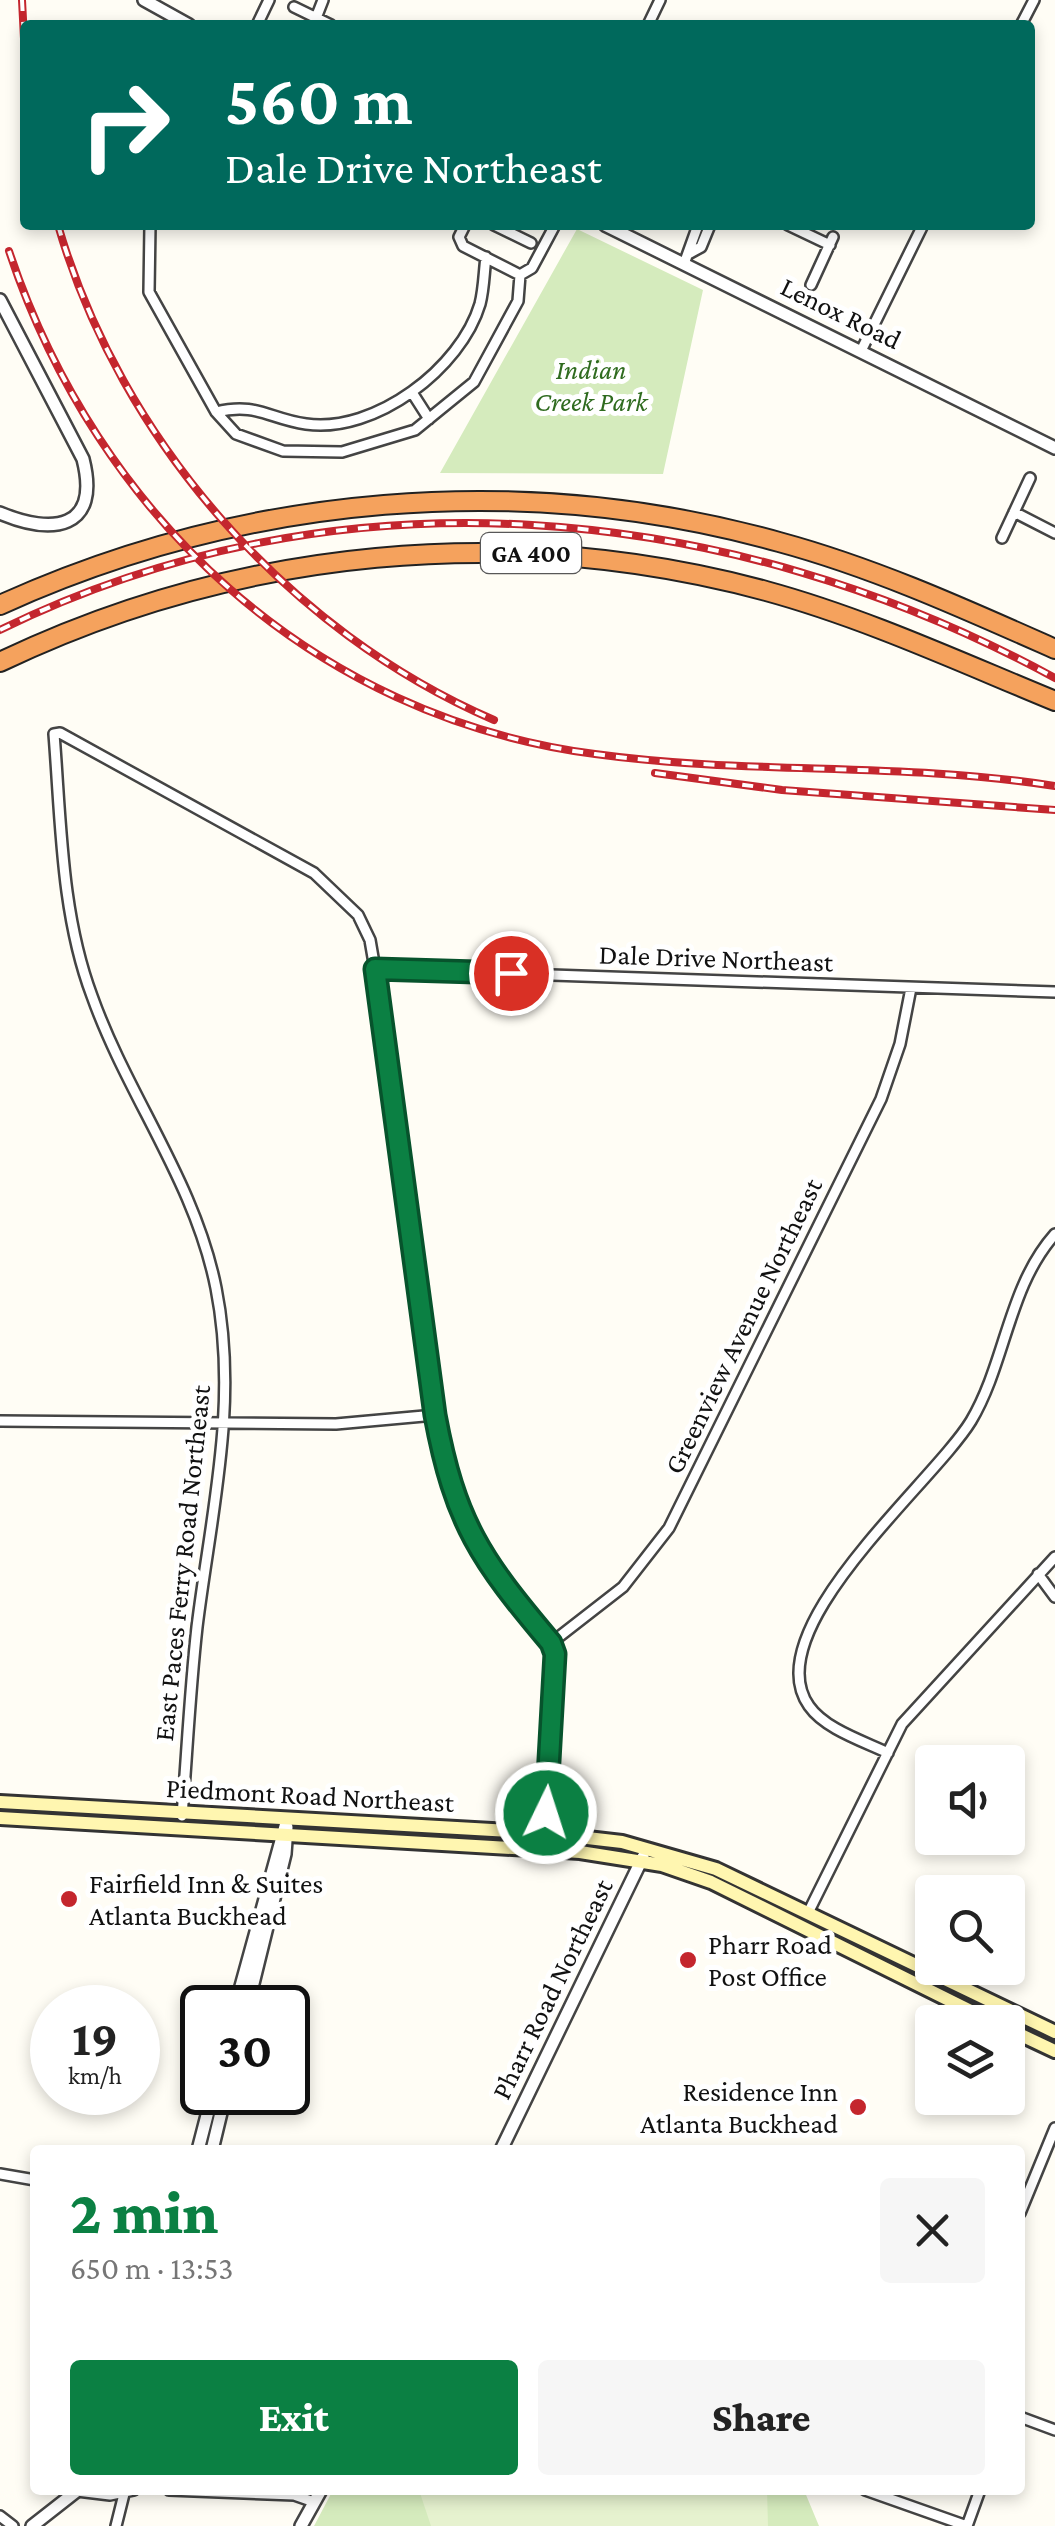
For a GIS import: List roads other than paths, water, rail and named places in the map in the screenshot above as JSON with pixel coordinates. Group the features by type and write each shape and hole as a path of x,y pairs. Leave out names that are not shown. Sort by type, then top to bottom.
{"highway":[{"name":"GA 400","path":"0,605 138,552 268,520 384,504 518,501 633,511 782,542 931,594 1055,649"},
{"name":"GA 400","path":"0,662 119,613 260,574 369,557 516,552 626,562 768,592 876,628 1055,701"}],"main road":[{"name":"Piedmont Road Northeast","path":"0,1802 544,1833 716,1869 1055,2032"},
{"name":"Piedmont Road Northeast","path":"0,1818 644,1855 711,1882 958,2005"},
{"path":"1025,2037 1055,2051"}],"street":[{"path":"144,0 180,20"},
{"path":"316,18 323,0"},
{"path":"294,8 320,20"},
{"path":"150,230 149,292 216,412 236,434 283,451 342,452 415,430 474,382 518,300 520,275"},
{"path":"463,230 460,242 520,275"},
{"path":"504,230 531,243"},
{"path":"520,275 532,268 553,230"},
{"name":"Lenox Road","path":"617,230 687,258 1055,448"},
{"path":"687,258 695,230"},
{"path":"687,258 701,248 708,230"},
{"path":"801,230 831,241 811,284"},
{"path":"861,351 921,230"},
{"path":"216,412 241,406 257,408 309,425 386,408 413,394 452,355 480,305 486,258"},
{"path":"0,300 83,459 88,480 86,495 76,513 58,527 38,526 0,512"},
{"path":"413,394 429,419"},
{"path":"1002,538 1030,478"},
{"path":"1014,512 1055,533"},
{"name":"East Paces Ferry Road Northeast","path":"181,1828 197,1630 226,1424 225,1342 204,1237 178,1172 105,1030 79,954 68,890 54,734 74,738 314,873 358,915 375,969"},
{"path":"375,969 435,1415 447,1470 474,1544 494,1576 551,1643 556,1666 543,1849"},
{"name":"Dale Drive Northeast","path":"375,969 1055,992"},
{"name":"Greenview Avenue Northeast","path":"551,1643 622,1587 669,1528 881,1099 900,1044 911,988"},
{"path":"888,1753 816,1714 801,1692 799,1657 826,1601 851,1564 970,1424 1024,1283 1055,1234"},
{"path":"0,1422 336,1424 435,1415"},
{"path":"808,1913 915,1705 1055,1557"},
{"path":"1038,1574 1055,1597"},
{"path":"240,1985 287,1819"},
{"path":"252,1985 283,1834"},
{"name":"Pharr Road Northeast","path":"502,2145 644,1855"},
{"path":"199,2145 207,2115"},
{"path":"213,2145 220,2115"},
{"path":"1025,2202 1055,2128"},
{"path":"0,2174 30,2179"},
{"path":"1025,2419 1055,2430"},
{"path":"32,2526 72,2495"},
{"path":"116,2526 124,2495"},
{"path":"879,2495 967,2526 978,2495"},
{"path":"301,2526 317,2496"},
{"path":"0,2516 13,2526"}],"railway":[{"path":"22,0 23,20"},
{"path":"60,230 86,304 123,381 169,453 222,520 282,581 348,636 419,682 494,720"},
{"path":"9,251 48,347 98,436 158,517 229,588 308,648 396,697 492,733 595,754 710,764 941,774 1055,786"},
{"path":"0,630 129,577 262,542 396,525 532,525 667,541 800,572 930,618 1055,678"},
{"path":"655,773 782,790 1055,810"}],"place":[{"name":"Fairfield Inn & Suites Atlanta Buckhead","path":"69,1899"},
{"name":"Pharr Road Post Office","path":"688,1960"},
{"name":"Residence Inn Atlanta Buckhead","path":"858,2107"}],"park label":[{"name":"Indian Creek Park","path":"591,385"}]}
